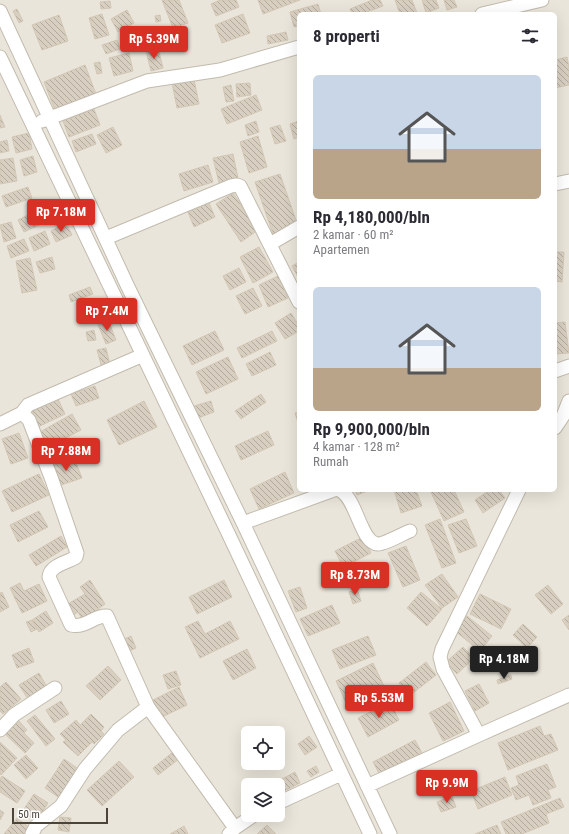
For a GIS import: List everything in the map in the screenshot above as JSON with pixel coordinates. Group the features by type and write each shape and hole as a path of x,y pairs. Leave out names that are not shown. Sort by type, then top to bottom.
{"street":[{"path":"491,12 542,0"},
{"path":"0,11 128,287 243,523 390,834"},
{"path":"33,125 50,117 147,81 220,70 297,48"},
{"path":"0,57 3,74 33,125 285,652 370,834"},
{"path":"557,184 569,181"},
{"path":"106,238 237,184 240,186 297,298"},
{"path":"270,244 297,229"},
{"path":"0,424 22,413 28,405 143,355"},
{"path":"557,371 569,366"},
{"path":"557,425 564,416 569,401"},
{"path":"22,413 29,420 52,480 77,553 76,557 53,568 49,577 71,625 84,625 102,616 107,616 148,707 232,831 244,822"},
{"path":"243,523 328,492"},
{"path":"344,492 368,538 373,543 379,544 410,531"},
{"path":"478,735 443,669 440,657 442,649 518,492"},
{"path":"0,730 14,715 55,688"},
{"path":"367,786 569,695"},
{"path":"32,834 36,826 61,806 85,769 118,730 148,707"},
{"path":"285,800 341,774"}],"shaded area":[{"path":"0,0 569,0 569,834 0,834"}],"building":[{"path":"162,0 179,0 188,23 173,28"},
{"path":"220,0 236,0 239,7 216,16 211,4"},
{"path":"258,0 300,0 263,14"},
{"path":"372,0 380,0 383,6 366,12 351,12 350,9"},
{"path":"395,0 412,0 417,12 399,12"},
{"path":"422,0 436,0 439,8 426,12"},
{"path":"444,0 454,0 457,7 447,10"},
{"path":"110,1 111,8 101,9 100,2"},
{"path":"318,4 320,12 297,12 297,26 294,27 290,12"},
{"path":"17,9 23,21 19,23 13,11"},
{"path":"127,10 134,23 118,32 111,19"},
{"path":"102,14 109,35 95,39 89,18"},
{"path":"243,14 250,33 222,43 215,25"},
{"path":"59,15 68,41 42,50 32,25"},
{"path":"160,15 161,21 156,22 155,16"},
{"path":"159,27 160,43 144,44 142,28"},
{"path":"286,32 288,40 268,44 267,36"},
{"path":"117,40 120,49 106,54 102,45"},
{"path":"158,48 163,68 151,71 146,51"},
{"path":"129,53 133,71 114,76 109,58"},
{"path":"567,57 569,67 569,85 557,88 557,60"},
{"path":"100,62 102,73 97,74 94,63"},
{"path":"85,65 96,94 55,110 44,82"},
{"path":"194,79 199,104 177,108 172,83"},
{"path":"250,83 251,95 237,97 236,84"},
{"path":"231,85 234,101 226,102 223,87"},
{"path":"256,95 262,110 227,124 221,109"},
{"path":"94,109 100,125 69,137 63,121"},
{"path":"0,115 5,127 0,128"},
{"path":"256,121 259,132 248,136 245,125"},
{"path":"297,122 297,138 294,139 290,124"},
{"path":"280,125 286,141 275,144 270,128"},
{"path":"113,127 122,145 106,153 97,135"},
{"path":"29,133 32,149 16,153 12,137"},
{"path":"92,134 96,144 76,152 72,141"},
{"path":"258,136 267,167 249,173 240,142"},
{"path":"7,140 9,151 0,153 0,142"},
{"path":"233,154 238,178 219,183 213,158"},
{"path":"33,156 37,172 24,176 20,160"},
{"path":"13,158 17,181 0,184 0,160"},
{"path":"208,165 213,182 184,191 179,174"},
{"path":"280,174 297,226 273,234 255,182"},
{"path":"28,187 32,198 6,207 2,196"},
{"path":"233,193 258,230 241,242 216,204"},
{"path":"52,203 58,216 24,232 18,220"},
{"path":"209,203 215,217 194,227 188,212"},
{"path":"11,222 16,238 4,242 0,225"},
{"path":"66,223 72,235 56,242 51,231"},
{"path":"45,231 50,244 34,251 29,238"},
{"path":"24,239 29,251 11,258 7,246"},
{"path":"259,247 273,272 253,283 240,257"},
{"path":"557,252 564,252 562,282 557,281"},
{"path":"52,257 55,269 40,273 36,262"},
{"path":"30,258 37,290 22,293 16,261"},
{"path":"297,263 297,275 292,266"},
{"path":"239,268 246,282 230,290 223,276"},
{"path":"278,276 288,298 268,307 259,285"},
{"path":"90,287 93,294 71,302 69,295"},
{"path":"253,288 262,306 245,314 236,296"},
{"path":"291,313 297,323 297,332 285,339 275,323"},
{"path":"108,320 116,340 106,344 98,325"},
{"path":"565,322 569,353 557,354 557,323"},
{"path":"94,330 96,340 88,341 86,332"},
{"path":"215,331 224,350 192,365 183,346"},
{"path":"272,331 277,341 242,358 237,348"},
{"path":"106,348 110,365 102,368 97,350"},
{"path":"270,352 276,365 252,376 246,364"},
{"path":"228,357 238,379 206,394 196,372"},
{"path":"95,386 99,398 76,406 71,394"},
{"path":"261,394 266,402 241,419 235,411"},
{"path":"57,397 65,414 38,427 30,410"},
{"path":"144,401 157,427 119,445 107,420"},
{"path":"211,401 214,412 198,418 194,406"},
{"path":"72,414 81,430 48,447 40,432"},
{"path":"268,431 274,445 241,460 235,446"},
{"path":"19,433 28,458 11,464 2,439"},
{"path":"74,458 82,478 58,486 51,466"},
{"path":"285,472 294,493 259,509 250,489"},
{"path":"39,474 49,495 12,512 2,491"},
{"path":"356,492 365,492 357,495"},
{"path":"395,492 417,492 422,506 401,513"},
{"path":"431,492 455,492 464,512 444,521"},
{"path":"487,492 500,492 505,498 483,513 475,500"},
{"path":"39,511 48,527 18,542 10,525"},
{"path":"440,519 456,563 442,568 425,525"},
{"path":"466,519 477,546 459,553 448,525"},
{"path":"61,536 67,547 36,566 29,555"},
{"path":"363,537 371,553 343,567 335,551"},
{"path":"406,546 420,580 403,587 388,553"},
{"path":"442,574 458,597 442,608 425,585"},
{"path":"90,580 105,604 98,609 100,611 84,622 78,612 72,616 66,605 85,594 80,587"},
{"path":"224,580 232,597 197,614 189,597"},
{"path":"20,583 24,591 39,584 47,601 22,613 10,588"},
{"path":"548,585 563,604 551,614 535,595"},
{"path":"300,587 307,608 296,612 288,591"},
{"path":"357,589 361,601 353,604 349,592"},
{"path":"2,592 9,607 0,612 0,593"},
{"path":"421,592 442,609 427,626 407,608"},
{"path":"480,594 511,609 501,629 470,614"},
{"path":"332,605 340,623 308,636 300,619"},
{"path":"46,611 53,623 39,632 32,620"},
{"path":"569,615 569,630 562,620"},
{"path":"467,616 492,636 480,651 455,631"},
{"path":"32,620 37,629 31,632 26,622"},
{"path":"198,621 205,634 230,621 239,639 200,658 185,627"},
{"path":"523,624 537,637 527,648 513,635"},
{"path":"131,636 136,648 125,653 120,641"},
{"path":"368,636 376,655 340,669 332,650"},
{"path":"463,647 474,658 457,674 446,662"},
{"path":"29,648 34,662 17,668 12,655"},
{"path":"247,649 256,668 233,680 223,661"},
{"path":"426,662 436,675 409,696 399,683"},
{"path":"373,663 384,686 346,703 336,681"},
{"path":"108,666 121,680 100,700 86,686"},
{"path":"176,671 181,685 168,689 163,675"},
{"path":"39,673 47,687 28,699 19,685"},
{"path":"511,675 512,679 498,684 497,680"},
{"path":"6,682 21,699 3,714 0,711 0,687"},
{"path":"479,684 489,703 475,711 465,691"},
{"path":"179,687 187,705 160,718 151,701"},
{"path":"61,701 69,714 54,723 46,710"},
{"path":"390,702 399,720 368,737 358,718"},
{"path":"450,702 464,731 443,741 429,713"},
{"path":"91,714 104,727 101,731 104,734 94,744 92,742 78,756 63,742 66,740 60,734 76,720 80,725"},
{"path":"35,715 55,739 46,746 27,721"},
{"path":"17,719 27,730 24,733 34,743 25,753 4,733"},
{"path":"540,726 544,736 551,734 558,750 508,770 498,743"},
{"path":"309,736 317,747 305,755 298,744"},
{"path":"415,740 423,755 381,777 373,762"},
{"path":"0,742 17,758 1,775 0,774"},
{"path":"173,752 179,759 158,775 153,768"},
{"path":"26,755 38,768 26,779 14,765"},
{"path":"64,759 80,770 61,799 45,788"},
{"path":"119,761 134,777 102,806 87,790"},
{"path":"547,764 556,787 548,790 551,798 533,805 529,795 516,800 511,788 519,785 516,776"},
{"path":"316,766 319,772 311,777 307,771"},
{"path":"295,772 300,783 285,790 284,778"},
{"path":"2,776 25,791 17,803 0,792 0,779"},
{"path":"505,777 512,795 478,809 471,791"},
{"path":"34,794 48,803 37,821 22,812"},
{"path":"452,796 456,807 441,812 437,802"},
{"path":"560,798 564,807 546,814 549,823 522,834 506,834 501,822"},
{"path":"0,810 4,813 0,820"},
{"path":"60,817 71,818 69,832 58,830"},
{"path":"17,818 30,828 25,834 4,834"},
{"path":"267,825 276,834 257,834"},
{"path":"497,825 501,834 475,834"},
{"path":"184,826 188,834 170,834"}]}
